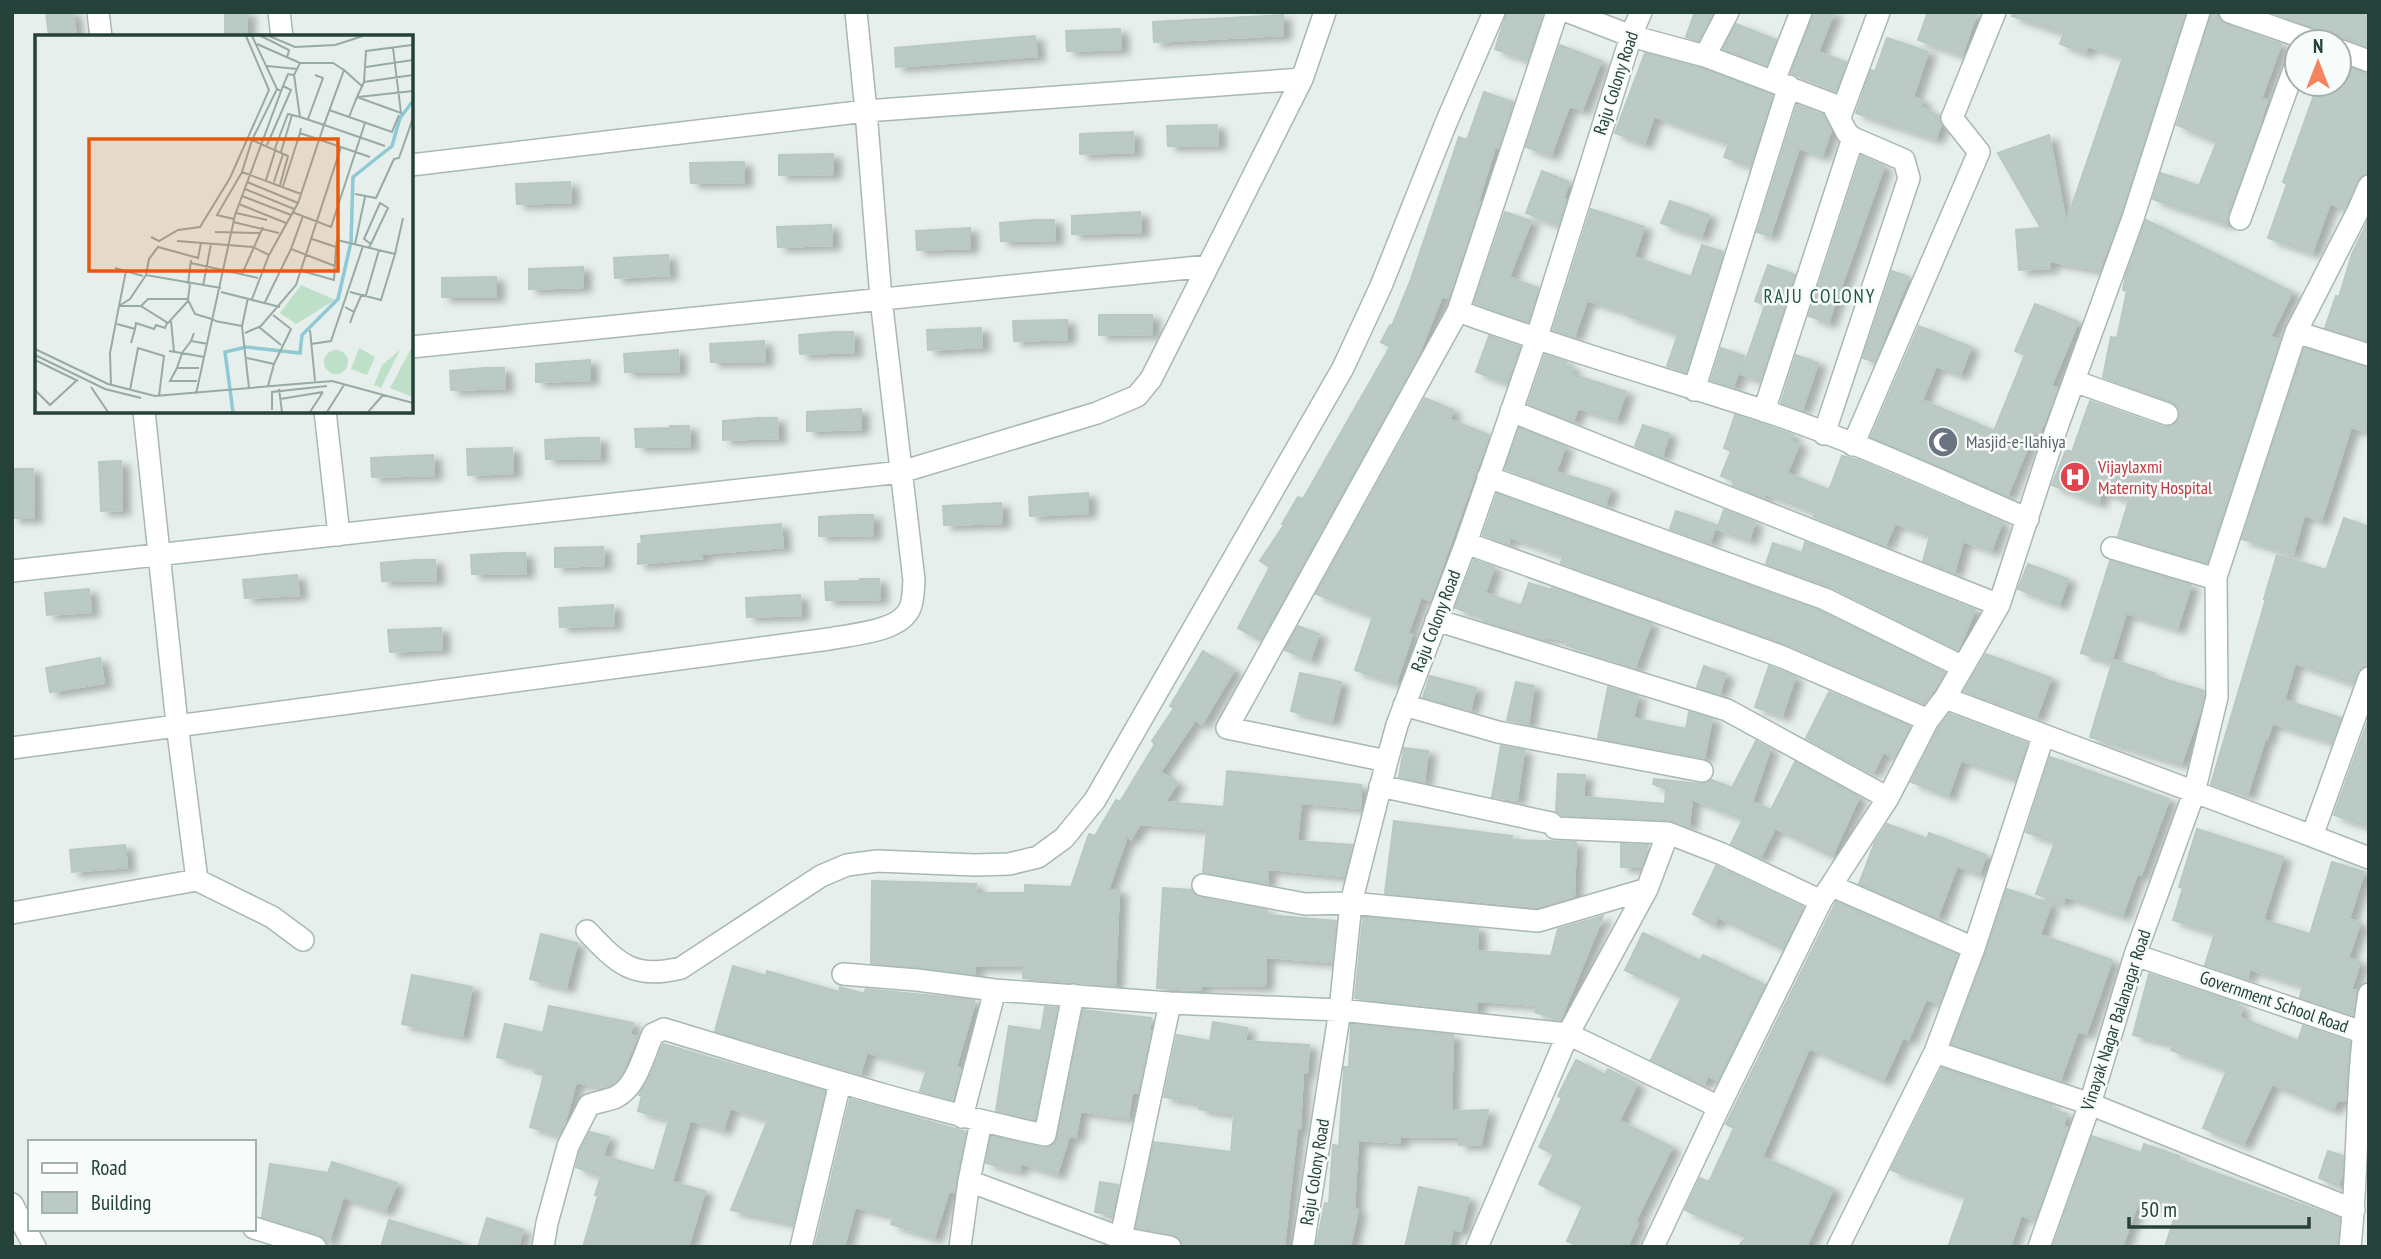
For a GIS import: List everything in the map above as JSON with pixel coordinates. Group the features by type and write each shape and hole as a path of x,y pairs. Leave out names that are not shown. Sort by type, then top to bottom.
{"street":[{"path":"98,12 101,35"},
{"path":"279,12 282,35"},
{"path":"12,748 830,639 886,628 904,618 911,607 914,580 881,299 856,12"},
{"path":"12,571 901,472 1097,413 1137,396 1151,379 1302,79 1325,12"},
{"path":"587,931 616,961 634,970 664,972 681,968 821,876 847,865 877,861 1009,864 1038,857 1063,838 1095,800 1343,368 1381,286 1494,12"},
{"path":"1387,761 1227,728 1458,311 1557,12"},
{"path":"1569,12 1630,36 1705,56 1832,104 1847,133 1853,138 1904,160 1909,178 1824,435"},
{"name":"Raju Colony Road","path":"1303,1247 1339,1010 1352,903 1380,786 1405,705 1466,543 1536,340 1630,36 1641,12"},
{"path":"1705,56 1728,12"},
{"path":"1694,390 1801,12"},
{"path":"1840,117 1879,12"},
{"path":"1853,445 1979,152 1952,118 1995,12"},
{"path":"1653,1247 1718,1107 1827,893 1888,798 1928,720 1945,698 1999,605 2074,381 2133,218 2199,12"},
{"path":"2230,12 2283,32"},
{"path":"413,165 866,111 1302,79"},
{"path":"2240,219 2284,98"},
{"path":"1764,411 1853,138"},
{"name":"Vinayak Nagar Balanagar Road","path":"2039,1247 2090,1104 2135,955 2194,793 2217,697 2216,579 2296,332 2369,186"},
{"path":"413,346 1208,266"},
{"path":"1458,311 1536,340 1764,411 1853,445 2028,519"},
{"path":"2296,332 2369,355"},
{"path":"2074,381 2167,414"},
{"path":"1511,411 1999,605"},
{"path":"144,413 177,724 197,880"},
{"path":"325,413 338,535"},
{"path":"1488,477 1825,599 1963,667"},
{"path":"1466,543 1780,656 1928,720"},
{"path":"2112,548 2216,579"},
{"path":"1436,620 1727,710 1888,798"},
{"path":"2312,836 2369,678"},
{"path":"1945,698 2369,858"},
{"path":"1405,705 1498,732 1702,771"},
{"path":"1838,1247 1935,1052 1974,948 2043,737"},
{"path":"1380,786 1551,823 1555,828 1668,833 1974,948"},
{"path":"1477,1247 1568,1034 1647,889 1668,833"},
{"path":"12,913 197,880 272,917 303,940"},
{"path":"1203,886 1305,904 1352,903 1538,921 1647,889"},
{"name":"Government School Road","path":"2135,955 2362,1032 2350,1247"},
{"path":"843,974 995,990 1170,1003 1339,1010 1568,1034 1718,1107"},
{"path":"960,1247 969,1181 971,1119 995,990"},
{"path":"2362,1032 2369,994"},
{"path":"543,1247 568,1146 589,1105 605,1098 614,1098 628,1088 653,1034 658,1030 664,1029 840,1083 971,1119 1045,1135 1073,995"},
{"path":"1120,1242 1170,1003"},
{"path":"1935,1052 2090,1104 2354,1209"},
{"path":"801,1247 840,1083"},
{"path":"969,1181 1120,1242 1170,1247"},
{"path":"12,1204 35,1247"},
{"path":"256,1229 315,1247"}],"building":[{"path":"46,12 73,12 76,35 49,35"},
{"path":"225,12 247,12 247,35 225,35"},
{"path":"1507,12 1543,12 1527,60 1495,49"},
{"path":"1695,12 1712,15 1698,41 1686,37"},
{"path":"1814,12 1834,12 1818,52 1846,62 1836,91 1791,73"},
{"path":"1928,12 1977,12 1962,55 1918,40"},
{"path":"2013,12 2185,12 2121,214 2099,270 2050,261 2050,268 2019,270 2016,230 2041,228 1998,153 2049,135 2066,223 2123,57 2088,46 2085,53 2060,44 2064,33 2012,16"},
{"path":"2212,12 2217,12 2220,20 2226,24 2281,44 2261,99 2267,100 2258,130 2226,224 2153,199 2161,173 2199,186 2217,142 2177,125"},
{"path":"2271,12 2369,12 2369,47 2353,41 2353,28 2315,28"},
{"path":"1283,15 1283,35 1154,42 1153,22"},
{"path":"1736,24 1776,40 1766,65 1723,49"},
{"path":"1120,29 1121,49 1067,51 1066,31"},
{"path":"1035,36 1037,56 896,67 895,48"},
{"path":"1887,38 1928,52 1913,97 1923,101 1921,107 1939,116 1941,125 1935,139 1856,113 1871,70 1875,72"},
{"path":"1560,45 1601,61 1582,110 1569,106 1551,155 1526,147"},
{"path":"1645,53 1701,68 1772,95 1750,166 1724,157 1729,144 1654,116 1644,144 1615,133"},
{"path":"2353,69 2369,74 2369,166 2366,174 2357,181 2344,209 2330,203 2312,253 2268,238 2287,184 2283,182 2313,98 2353,98"},
{"path":"1484,92 1513,102 1498,148 1495,147 1448,298 1442,296 1417,358 1261,640 1238,628 1270,567 1260,561 1284,525 1282,524 1298,497 1303,499 1390,347 1381,342 1390,325 1392,326 1411,279 1459,137 1467,140"},
{"path":"1797,105 1823,115 1831,130 1822,156 1799,148 1770,236 1757,232"},
{"path":"1217,125 1218,145 1168,146 1167,126"},
{"path":"1133,132 1134,152 1080,154 1080,134"},
{"path":"833,154 833,174 779,175 779,155"},
{"path":"1861,156 1884,166 1828,323 1809,316"},
{"path":"744,162 744,182 691,183 690,163"},
{"path":"1542,171 1569,182 1558,225 1526,213"},
{"path":"570,182 571,202 517,204 516,184"},
{"path":"1670,201 1709,215 1701,237 1661,223"},
{"path":"1591,209 1644,227 1634,257 1691,277 1702,245 1723,252 1686,372 1667,366 1678,334 1626,315 1626,312 1587,300 1574,337 1553,330"},
{"path":"1140,212 1141,232 1072,234 1072,216"},
{"path":"1505,212 1531,221 1509,277 1538,288 1528,322 1474,303"},
{"path":"2369,219 2369,341 2325,328 2336,296 2339,297 2352,254"},
{"path":"1054,220 1055,240 1001,241 1000,223"},
{"path":"2146,220 2292,292 2270,337 2280,340 2207,563 2118,536 2129,500 2102,491 2098,503 2052,485 2066,450 2072,452 2090,401 2163,427 2175,424 2180,418 2180,411 2172,402 2103,377 2111,337 2117,338 2127,291 2123,290 2126,275"},
{"path":"831,225 832,245 778,247 777,227"},
{"path":"970,228 970,248 917,250 916,231"},
{"path":"668,255 669,275 615,278 614,258"},
{"path":"1768,265 1795,275 1760,380 1741,374 1765,305 1755,301"},
{"path":"583,267 583,287 529,289 529,269"},
{"path":"1892,271 1909,277 1874,362 1863,358"},
{"path":"496,277 496,297 442,297 442,278"},
{"path":"2035,304 2078,322 2051,386 2057,388 2054,398 2039,434 2034,432 2007,496 1871,437 1919,326 1971,347 1960,375 1936,366 1922,400 1994,431 2025,355 2015,351"},
{"path":"1099,315 1152,315 1152,334 1099,335"},
{"path":"1067,320 1067,339 1014,341 1013,321"},
{"path":"981,328 982,347 928,350 927,330"},
{"path":"853,332 854,352 800,354 799,335"},
{"path":"1489,336 1520,347 1507,383 1476,372"},
{"path":"764,341 765,361 711,362 710,344"},
{"path":"1721,348 1744,356 1733,387 1711,380"},
{"path":"2304,348 2369,368 2369,432 2351,427 2321,521 2304,515 2293,554 2242,539"},
{"path":"678,350 679,371 625,372 624,354"},
{"path":"1545,355 1566,362 1565,366 1573,368 1571,374 1626,392 1616,420 1578,408 1573,422 1528,404"},
{"path":"1796,355 1818,363 1802,410 1781,403"},
{"path":"590,360 590,380 536,382 536,364"},
{"path":"504,368 505,388 451,390 450,371"},
{"path":"1425,398 1453,410 1449,419 1489,435 1430,600 1421,597 1408,633 1412,635 1396,683 1355,670 1373,616 1316,594"},
{"path":"861,409 861,429 807,431 807,412"},
{"path":"1735,415 1793,435 1790,441 1799,444 1787,473 1829,490 1842,456 1858,460 2002,522 1991,551 1963,541 1954,573 1923,561 1930,536 1895,523 1885,546 1814,517 1815,513 1733,485 1734,481 1721,476 1731,451 1724,448"},
{"path":"777,418 778,438 723,440 723,421"},
{"path":"1643,425 1669,434 1662,457 1635,446"},
{"path":"689,426 690,446 636,447 635,429"},
{"path":"1519,428 1565,446 1556,472 1611,489 1605,505 1505,469"},
{"path":"599,438 600,458 546,459 545,440"},
{"path":"512,448 513,473 468,475 467,449"},
{"path":"433,455 434,475 372,477 371,458"},
{"path":"121,461 122,510 101,511 99,462"},
{"path":"12,469 33,469 34,518 12,518"},
{"path":"1088,493 1088,513 1030,516 1029,497"},
{"path":"1497,494 1820,611 1945,673 1924,704 1785,644 1561,563 1563,556 1510,537 1508,544 1483,535"},
{"path":"1001,503 1002,523 944,525 943,506"},
{"path":"1724,510 1755,522 1749,540 1717,529"},
{"path":"1676,511 1716,525 1710,543 1670,529"},
{"path":"873,515 873,535 819,536 819,517"},
{"path":"2344,518 2369,527 2369,655 2353,683 2295,663 2284,700 2341,718 2332,742 2272,723 2247,795 2211,784 2277,555 2326,570"},
{"path":"781,524 783,547 701,554 702,558 638,564 638,544 642,544 641,536"},
{"path":"1805,542 1975,610 1958,650 1831,587 1766,564 1773,543 1802,553"},
{"path":"603,547 604,565 555,567 555,548"},
{"path":"525,553 526,573 472,574 471,555"},
{"path":"435,560 436,580 382,581 381,563"},
{"path":"1474,560 1494,567 1485,593 1521,606 1529,583 1551,590 1552,588 1651,623 1635,668 1566,645 1567,640 1541,639 1483,621 1484,618 1455,608"},
{"path":"2110,561 2191,585 2177,629 2126,613 2111,662 2081,653"},
{"path":"2028,564 2068,579 2059,605 2018,589"},
{"path":"297,575 299,595 245,598 243,580"},
{"path":"879,579 880,599 826,600 825,582"},
{"path":"89,589 91,612 47,615 45,593"},
{"path":"800,595 801,615 747,617 746,598"},
{"path":"613,605 614,625 560,627 559,608"},
{"path":"1298,626 1319,634 1310,660 1285,650"},
{"path":"441,628 442,649 390,652 388,630"},
{"path":"1203,651 1234,670 1202,724 1195,720 1160,772 1177,783 1165,802 1224,807 1227,771 1361,785 1360,808 1301,803 1297,841 1352,845 1344,876 1268,869 1267,884 1203,872 1207,829 1140,824 1131,839 1127,836 1108,890 1119,890 1115,986 1023,978 1023,966 975,966 975,974 871,963 872,881 976,884 975,893 1025,893 1025,885 1071,887 1089,834 1095,836 1116,800 1120,802 1155,744 1152,741 1174,708 1170,706"},
{"path":"1986,654 2051,678 2036,718 1964,691"},
{"path":"100,658 104,683 50,692 46,668"},
{"path":"2113,660 2204,691 2201,708 2181,764 2090,737"},
{"path":"1704,666 1726,674 1719,694 1697,687"},
{"path":"1769,666 1795,677 1782,716 1755,707"},
{"path":"1300,673 1341,682 1332,721 1291,711"},
{"path":"1430,676 1476,688 1470,710 1423,697"},
{"path":"1516,682 1534,686 1528,724 1507,720"},
{"path":"1608,687 1638,696 1633,718 1686,729 1689,712 1712,719 1704,758 1598,738"},
{"path":"1829,692 1910,726 1894,757 1883,752 1874,771 1870,773 1806,738"},
{"path":"1949,714 2027,743 2015,779 1961,760 1948,796 1911,782 1939,727"},
{"path":"2369,718 2369,827 2334,815"},
{"path":"1756,741 1770,749 1752,802 1771,810 1795,762 1859,797 1832,856 1775,828 1760,858 1731,844 1743,819 1692,799 1689,826 1669,820 1562,815 1556,811 1558,774 1585,775 1583,797 1665,804 1666,789 1653,784 1654,779 1700,784 1712,780 1732,788"},
{"path":"1501,746 1524,750 1517,800 1492,797"},
{"path":"1404,748 1428,751 1424,782 1399,777"},
{"path":"2050,757 2169,799 2141,875 2137,874 2122,916 2065,896 2063,903 2036,894 2055,842 2026,832"},
{"path":"1394,821 1512,836 1511,840 1576,842 1574,897 1540,907 1385,893"},
{"path":"1887,824 1927,839 1929,833 1986,855 1979,874 1957,866 1937,918 1859,884 1875,842"},
{"path":"2197,829 2283,857 2263,920 2310,934 2332,862 2364,872 2349,919 2360,923 2348,958 2360,962 2351,990 2357,991 2353,1015 2300,997 2303,986 2250,969 2247,979 2205,965 2215,933 2173,920 2183,888 2179,887"},
{"path":"1621,844 1648,845 1641,867 1621,867"},
{"path":"125,845 127,867 72,872 70,850"},
{"path":"1716,866 1803,907 1783,949 1718,917 1714,925 1693,914"},
{"path":"1163,888 1191,890 1201,898 1267,910 1267,915 1336,921 1332,962 1266,957 1265,986 1201,985 1200,990 1157,988"},
{"path":"2007,889 2051,904 2040,935 2112,960 2086,1034 2078,1031 2060,1080 1952,1044"},
{"path":"1836,902 1957,955 1939,1004 1926,999 1908,1040 1903,1037 1883,1081 1809,1048 1762,1157 1833,1189 1806,1247 1738,1247 1746,1237 1685,1210 1700,1178 1709,1182 1734,1128 1726,1124"},
{"path":"1603,916 1560,1020 1535,1012 1537,1005 1477,1001 1477,1011 1355,998 1363,917 1478,928 1478,951 1551,956 1558,929"},
{"path":"1643,933 1700,961 1703,955 1765,985 1718,1080 1708,1076 1703,1085 1651,1060 1682,997 1625,970"},
{"path":"541,934 577,943 566,988 530,979"},
{"path":"733,966 766,976 767,971 839,992 840,987 864,994 866,989 974,1000 956,1067 961,1069 952,1100 920,1091 927,1069 867,1052 860,1074 715,1031"},
{"path":"2149,974 2239,1004 2237,1009 2242,1010 2239,1017 2298,1041 2303,1026 2350,1042 2345,1101 2337,1101 2333,1110 2272,1084 2243,1145 2203,1128 2227,1070 2171,1050 2174,1044 2133,1035"},
{"path":"412,975 472,987 462,1036 402,1024"},
{"path":"549,1006 633,1023 630,1035 637,1037 623,1071 615,1082 604,1087 576,1082 559,1135 530,1127 544,1075 535,1073 537,1067 497,1057 505,1024 543,1033"},
{"path":"1045,1007 1057,1008 1035,1119 996,1111 1009,1026 1041,1031"},
{"path":"1083,1010 1151,1018 1151,1031 1138,1093 1132,1092 1128,1118 1080,1111 1076,1137 1069,1136 1057,1174 1020,1163 1019,1171 986,1163 991,1136 1042,1148 1055,1143"},
{"path":"1213,1022 1247,1028 1245,1041 1309,1045 1307,1073 1303,1073 1300,1129 1297,1129 1284,1247 1183,1247 1179,1238 1173,1234 1136,1228 1154,1142 1231,1152 1234,1114 1199,1109 1200,1103 1164,1097 1177,1035 1210,1041"},
{"path":"1351,1024 1453,1035 1451,1111 1488,1110 1481,1144 1459,1145 1459,1137 1400,1136 1400,1143 1358,1140 1354,1209 1358,1210 1350,1247 1316,1247 1325,1203 1329,1204 1333,1145 1339,1146 1344,1067 1349,1067"},
{"path":"663,1044 825,1091 793,1223 731,1210 768,1120 730,1108 723,1130 690,1120 672,1182 705,1191 688,1247 583,1247 601,1176 576,1167 580,1151 590,1132 609,1137 603,1156 654,1171 669,1120 638,1111 642,1095 639,1095"},
{"path":"1576,1060 1605,1075 1608,1069 1637,1084 1619,1121 1672,1147 1635,1222 1638,1223 1627,1247 1581,1247 1567,1241 1583,1205 1539,1184 1554,1154 1539,1147 1562,1098 1558,1096"},
{"path":"1942,1068 2052,1105 2051,1109 2067,1114 2063,1126 2068,1128 2035,1220 2021,1215 2010,1247 1948,1247 1966,1197 1891,1170"},
{"path":"850,1099 966,1132 954,1192 949,1191 934,1238 891,1224 894,1216 855,1207 844,1247 815,1247"},
{"path":"2092,1136 2141,1153 2144,1144 2339,1218 2337,1247 2165,1247 2176,1213 2139,1200 2122,1247 2053,1247"},
{"path":"2328,1151 2343,1156 2338,1186 2319,1178"},
{"path":"332,1162 397,1183 385,1211 343,1197 328,1244 319,1234 262,1217 270,1164 328,1173"},
{"path":"1100,1182 1118,1185 1112,1215 1095,1212"},
{"path":"1419,1187 1469,1198 1461,1231 1453,1229 1449,1247 1405,1247"},
{"path":"487,1218 523,1230 518,1247 478,1247"},
{"path":"389,1220 460,1242 460,1247 381,1247"}],"place":[{"name":"Masjid-e-Ilahiya","path":"1943,442"},
{"name":"Vijaylaxmi Maternity Hospital","path":"2075,477"}],"district":[{"name":"RAJU COLONY","path":"1820,296"}]}
